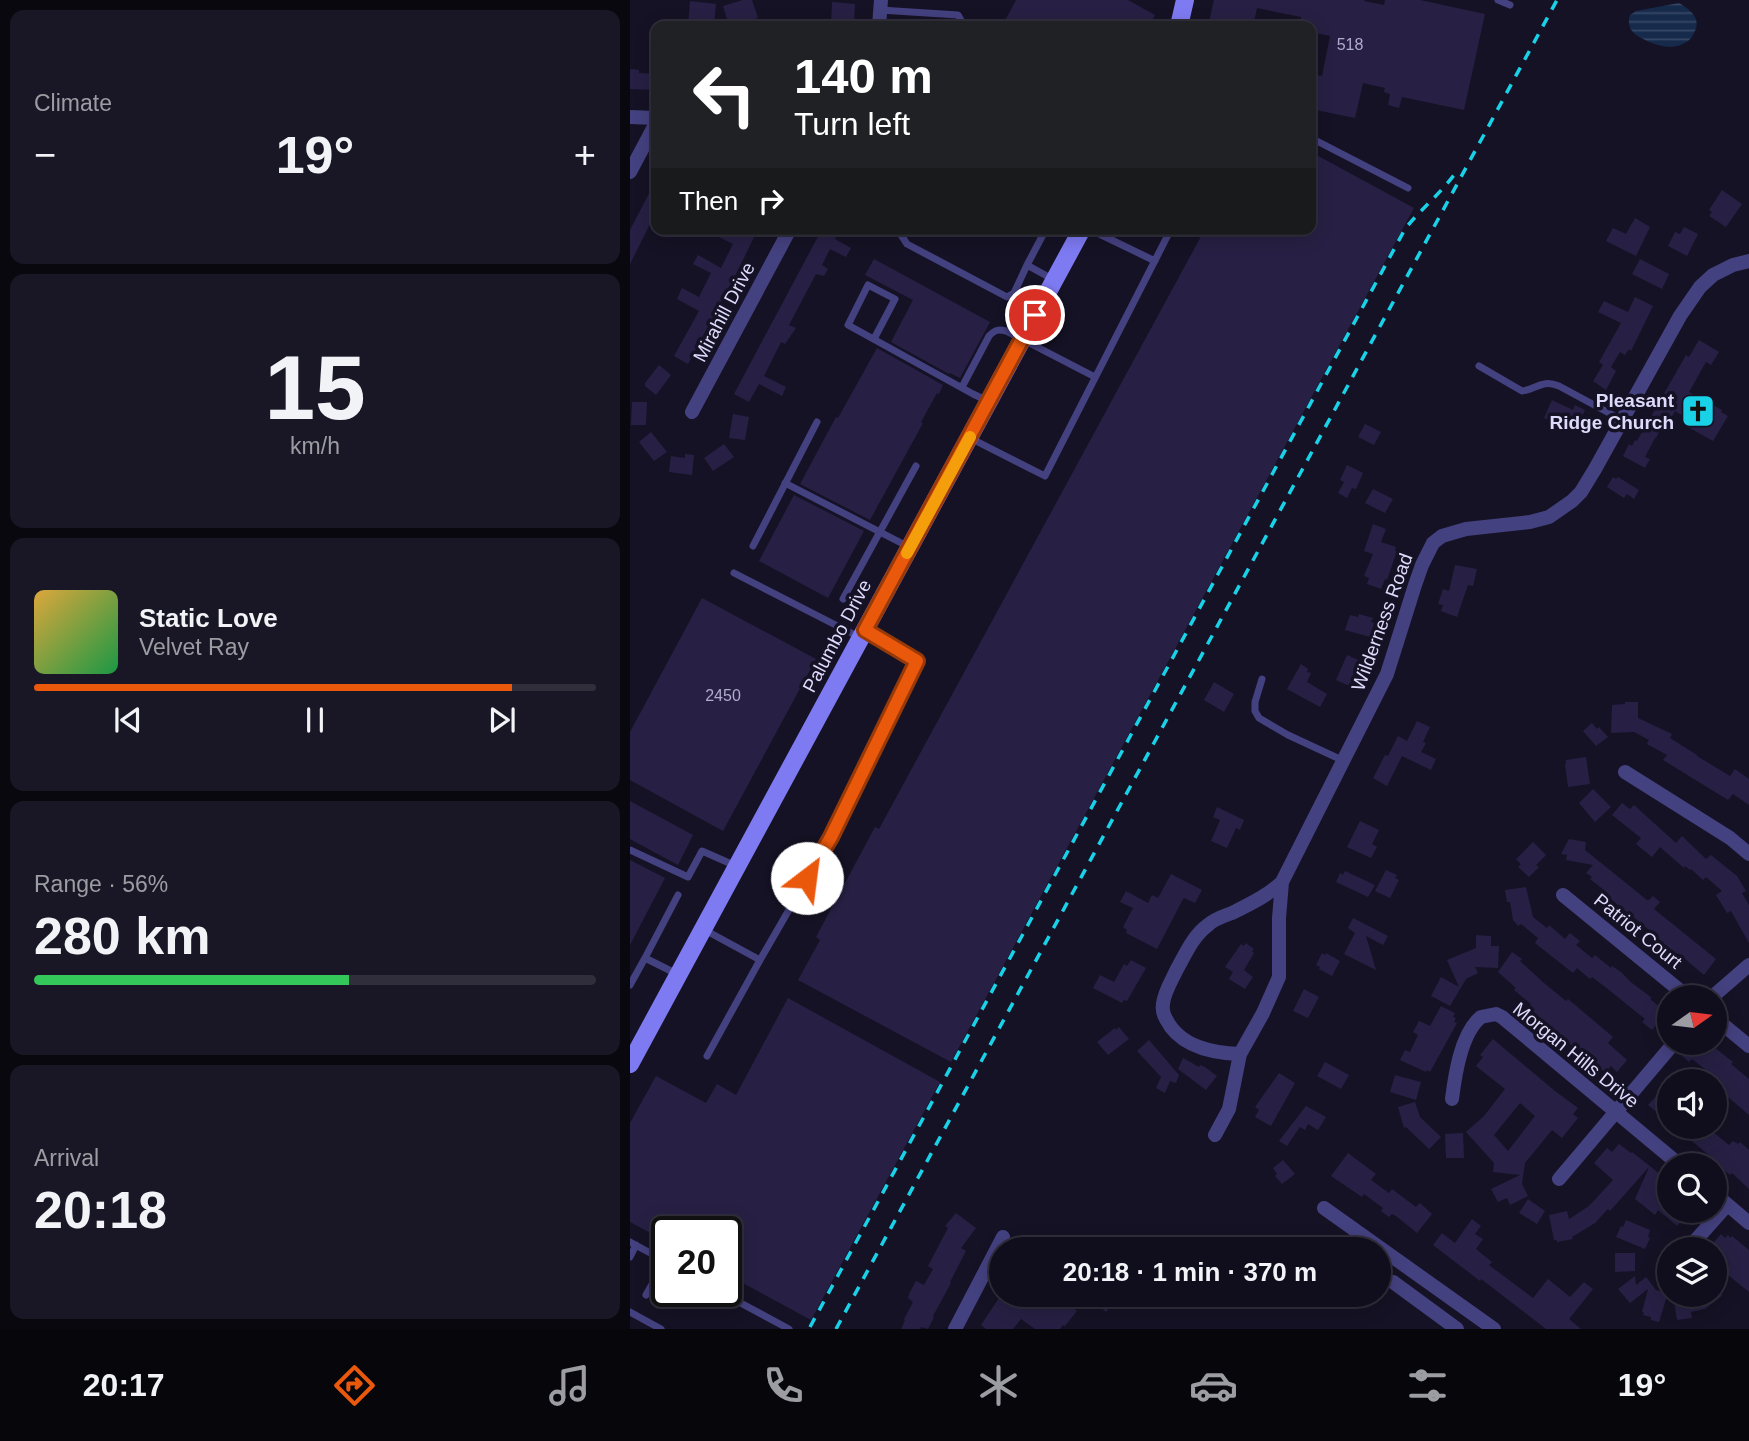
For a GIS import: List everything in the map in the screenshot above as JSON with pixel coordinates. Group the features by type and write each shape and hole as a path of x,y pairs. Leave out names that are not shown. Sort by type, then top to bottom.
{"street":[{"path":"1179,21 1181,2"},
{"path":"630,117 651,119"},
{"path":"630,172 651,130"},
{"name":"Mirahill Drive","path":"692,412 787,235"},
{"name":"Palumbo Drive","path":"631,1060 1079,235"},
{"name":"Wilderness Road","path":"1215,1135 1228,1109 1240,1054 1279,977 1282,882 1387,674 1422,565 1433,543 1457,531 1549,517 1573,501 1587,483 1680,316 1700,287 1713,275 1732,265 1749,261"},
{"path":"1625,772 1730,838 1749,854"},
{"path":"1240,1054 1201,1048 1185,1041 1168,1024 1163,1013 1163,1003 1174,976 1199,933 1209,923 1260,899 1282,882"},
{"name":"Patriot Court","path":"1563,895 1673,985"},
{"path":"1726,985 1749,965"},
{"name":"Morgan Hills Drive","path":"1452,1100 1458,1061 1472,1027 1481,1017 1496,1014 1665,1153"},
{"path":"1727,1028 1749,1046"},
{"path":"1559,1179 1664,1055"},
{"path":"1727,1205 1749,1223"},
{"path":"1324,1208 1494,1329"},
{"path":"1699,1237 1711,1223"},
{"path":"955,1329 989,1264"},
{"path":"1393,1282 1457,1329"}],"lane":[{"path":"1498,0 1510,5"},
{"path":"881,5 958,15 961,21"},
{"path":"1316,141 1408,188"},
{"path":"901,235 907,244 1007,297 1014,293 1043,235"},
{"path":"1101,235 1155,261"},
{"path":"969,438 1045,476 1168,235"},
{"path":"1027,265 1054,281"},
{"path":"874,339 895,299 868,285 848,325 989,401"},
{"path":"962,387 994,331 1006,331 1095,377"},
{"path":"1479,366 1522,391 1544,383 1559,386 1623,420"},
{"path":"752,546 817,422"},
{"path":"843,599 916,466"},
{"path":"786,482 909,548"},
{"path":"707,1056 831,837 917,661 734,573"},
{"path":"1262,679 1255,702 1255,711 1259,718 1344,761"},
{"path":"630,850 688,877 702,851 736,866"},
{"path":"630,985 678,895"},
{"path":"702,928 760,960"},
{"path":"645,958 677,974"},
{"path":"630,1257 633,1243 651,1253"},
{"path":"646,1296 651,1288"},
{"path":"742,1304 789,1329"},
{"path":"630,1312 661,1329"}],"water":[{"path":"1679,3 1691,12 1697,23 1693,35 1683,44 1669,47 1657,45 1637,35 1630,27 1630,15 1636,11"}],"building":[{"path":"752,0 758,18 728,21 723,6"},
{"path":"1016,0 1128,0 1155,15 1152,21 1005,21"},
{"path":"1214,0 1364,0 1384,5 1385,0 1420,0 1485,14 1464,110 1402,97 1399,108 1388,105 1390,94 1384,92 1385,88 1363,83 1355,118 1316,110 1316,75 1322,76 1330,36 1316,33 1316,21 1301,21 1301,17 1257,8 1254,21 1209,21"},
{"path":"690,1 716,4 714,21 688,21"},
{"path":"832,2 855,4 854,21 831,21"},
{"path":"630,69 651,74 651,90 630,89"},
{"path":"1316,155 1414,208 951,1062 798,980 820,940 816,937 875,827 879,829 1202,235 1316,235"},
{"path":"651,190 651,222 630,264 630,230"},
{"path":"1722,190 1742,204 1726,227 1709,216 1712,212 1709,210"},
{"path":"1635,218 1650,227 1636,256 1606,241 1613,228 1626,234"},
{"path":"1684,227 1698,234 1687,256 1668,246 1675,232 1680,234"},
{"path":"715,235 755,235 688,364 674,356 699,311 677,299 682,288 699,297 711,273 693,264 698,255 721,268 733,244"},
{"path":"819,235 836,235 835,239 851,248 846,257 830,249 822,265 828,269 824,276 816,274 789,325 796,328 785,344 781,342 764,376 786,387 782,396 759,384 749,402 734,394"},
{"path":"874,259 990,322 960,378 891,342 913,300 865,275"},
{"path":"1640,259 1669,274 1662,289 1632,274"},
{"path":"1635,297 1653,306 1631,351 1629,349 1625,355 1620,352 1611,367 1616,371 1606,390 1593,381 1603,365 1599,362 1621,323 1598,312 1604,301 1628,312"},
{"path":"1699,340 1719,352 1711,365 1706,362 1689,392 1728,416 1713,441 1688,427 1691,421 1675,411 1664,432 1660,430 1645,457 1650,459 1645,468 1623,456 1629,444 1632,446 1635,440 1637,441 1686,355 1689,357"},
{"path":"877,348 943,385 870,520 800,484"},
{"path":"659,365 671,375 656,395 645,383"},
{"path":"1552,400 1573,410 1575,405 1585,410 1574,432 1544,418"},
{"path":"632,402 647,402 646,425 631,425"},
{"path":"733,414 749,417 745,440 729,438"},
{"path":"1365,424 1381,432 1374,445 1358,437"},
{"path":"651,432 667,452 654,461 639,442"},
{"path":"724,444 734,457 713,471 704,458"},
{"path":"685,454 694,455 692,475 669,472 671,456 685,458"},
{"path":"1347,465 1363,473 1356,489 1352,488 1347,498 1338,493 1344,482 1340,480"},
{"path":"1613,477 1618,477 1639,490 1634,499 1627,494 1624,498 1607,487"},
{"path":"1373,489 1393,499 1385,513 1365,503"},
{"path":"794,495 864,531 828,598 759,561"},
{"path":"1373,524 1386,529 1381,542 1396,547 1397,551 1381,589 1367,584 1369,578 1364,576 1373,554 1364,551"},
{"path":"1455,565 1477,569 1473,586 1468,585 1457,617 1441,611 1443,605 1438,604 1443,589 1449,591"},
{"path":"702,598 816,659 723,831 630,780 630,732"},
{"path":"1359,614 1373,618 1370,637 1345,630 1350,615 1358,617"},
{"path":"1347,655 1363,662 1352,687 1336,680"},
{"path":"1301,664 1311,673 1307,682 1327,694 1320,707 1287,689"},
{"path":"1214,682 1234,694 1224,712 1204,700"},
{"path":"1638,702 1638,718 1672,734 1670,738 1697,756 1730,776 1735,769 1749,779 1749,805 1733,794 1728,800 1663,760 1667,755 1647,744 1649,740 1634,732 1611,733 1612,705"},
{"path":"1417,721 1430,727 1421,752 1436,759 1431,770 1402,756 1387,786 1373,778 1398,736 1407,741"},
{"path":"1592,723 1608,737 1596,746 1583,731"},
{"path":"1586,757 1590,784 1568,787 1566,760"},
{"path":"1593,789 1611,807 1595,822 1579,803"},
{"path":"630,801 693,835 678,865 630,839"},
{"path":"1622,803 1630,809 1634,805 1676,843 1682,836 1706,859 1711,855 1737,876 1746,891 1742,893 1749,905 1749,943 1731,911 1727,913 1716,895 1722,891 1706,877 1703,880 1691,869 1685,866 1684,868 1660,847 1652,857 1636,844 1641,838 1612,815"},
{"path":"1217,807 1244,820 1240,830 1236,828 1227,848 1211,841 1220,820 1213,817"},
{"path":"1360,821 1379,830 1372,844 1377,847 1371,858 1347,847"},
{"path":"1569,839 1586,842 1585,850 1647,900 1653,896 1660,902 1654,909 1716,959 1704,975 1607,896 1609,894 1586,873 1593,865 1566,860 1567,855 1561,854"},
{"path":"1533,842 1546,855 1529,877 1518,867 1521,864 1516,859"},
{"path":"630,860 665,878 630,945"},
{"path":"1386,870 1397,875 1395,878 1399,880 1390,898 1375,891"},
{"path":"1345,871 1375,885 1368,897 1336,882 1340,873 1343,875"},
{"path":"1171,874 1202,890 1195,903 1184,898 1157,949 1126,933 1127,930 1123,927 1133,908 1120,902 1126,891 1148,903 1152,895 1158,898"},
{"path":"1526,887 1533,917 1547,928 1549,925 1565,939 1570,933 1580,941 1576,945 1592,958 1595,955 1611,968 1612,966 1621,972 1652,998 1650,999 1657,1005 1657,1024 1652,1030 1642,1022 1645,1019 1592,977 1590,979 1577,968 1573,973 1535,943 1538,938 1513,920 1505,890"},
{"path":"1353,918 1388,936 1383,945 1366,936 1376,970 1344,954 1355,933 1348,928"},
{"path":"1476,935 1491,936 1491,946 1499,946 1498,968 1475,967 1478,973 1466,979 1450,1006 1431,996 1441,977 1459,987 1447,960 1476,948"},
{"path":"1246,943 1254,949 1254,953 1244,970 1253,977 1245,989 1229,979 1233,972 1225,967 1241,944 1244,946"},
{"path":"1512,952 1544,983 1566,1001 1568,999 1613,1037 1608,1043 1627,1060 1617,1072 1611,1066 1606,1073 1527,1010 1531,1004 1498,972"},
{"path":"1322,953 1340,961 1332,976 1316,965"},
{"path":"1131,960 1146,968 1127,1001 1122,1003 1093,988 1100,975 1114,982 1124,964 1127,966"},
{"path":"1304,989 1319,997 1308,1018 1293,1011"},
{"path":"788,998 940,1082 811,1320 742,1283 742,1216 651,1216 651,1233 630,1222 630,1123 656,1076 706,1103 717,1084 736,1095"},
{"path":"1441,1006 1455,1013 1454,1022 1457,1023 1430,1072 1400,1060 1405,1050 1410,1052 1418,1035 1413,1032 1419,1021 1430,1026"},
{"path":"1119,1027 1129,1039 1108,1055 1097,1042"},
{"path":"1493,1039 1578,1108 1573,1114 1578,1118 1562,1138 1552,1130 1525,1163 1522,1184 1528,1196 1510,1205 1507,1198 1498,1202 1491,1189 1520,1175 1493,1172 1494,1163 1466,1132 1484,1116 1505,1089 1476,1066 1483,1057 1480,1055","holes":["1520,1103 1535,1116 1508,1151 1494,1135"]},
{"path":"1149,1040 1179,1075 1176,1083 1170,1081 1165,1093 1156,1088 1161,1077 1137,1051"},
{"path":"1724,1055 1733,1062 1731,1064 1749,1079 1749,1115 1727,1096 1727,1069 1705,1069 1692,1059 1689,1062 1682,1056"},
{"path":"1183,1058 1199,1067 1205,1067 1217,1076 1206,1090 1178,1069"},
{"path":"1325,1062 1349,1075 1341,1089 1317,1076"},
{"path":"1279,1073 1295,1083 1271,1126 1255,1117 1259,1110 1255,1107"},
{"path":"1395,1075 1421,1082 1416,1100 1390,1092"},
{"path":"1657,1095 1657,1112 1648,1105"},
{"path":"1415,1102 1420,1117 1441,1137 1429,1149 1404,1128 1398,1107"},
{"path":"1306,1106 1326,1117 1318,1130 1308,1124 1305,1130 1300,1127 1287,1146 1279,1141"},
{"path":"1463,1133 1464,1158 1446,1158 1445,1134"},
{"path":"1689,1139 1722,1139 1729,1145 1733,1141 1738,1144 1740,1142 1749,1150 1749,1189 1732,1173 1730,1175 1727,1173 1727,1153 1706,1153"},
{"path":"1619,1144 1657,1172 1655,1215 1635,1199 1649,1167 1610,1211 1608,1209 1595,1223 1572,1237 1573,1239 1557,1242 1554,1240 1549,1215 1567,1211 1569,1219 1589,1206 1613,1180 1594,1163 1607,1148 1612,1152"},
{"path":"1348,1153 1376,1174 1371,1180 1389,1193 1392,1189 1416,1207 1420,1203 1432,1214 1417,1233 1396,1216 1392,1214 1389,1217 1381,1211 1383,1208 1364,1194 1362,1197 1331,1176"},
{"path":"1283,1160 1295,1174 1282,1184 1275,1176 1277,1174 1273,1168"},
{"path":"1528,1199 1545,1211 1537,1224 1519,1213"},
{"path":"956,1213 976,1228 961,1248 966,1251 951,1283 928,1329 901,1329 913,1302 908,1298 910,1292 916,1281 924,1285 933,1269 928,1266 948,1228 945,1226"},
{"path":"1472,1219 1481,1226 1475,1234 1483,1239 1476,1249 1492,1262 1489,1265 1533,1298 1548,1279 1570,1297 1584,1282 1593,1289 1569,1319 1581,1329 1546,1329 1433,1245 1442,1233 1455,1243"},
{"path":"1626,1220 1650,1230 1645,1249 1616,1237"},
{"path":"1728,1235 1749,1250 1749,1292 1727,1274"},
{"path":"1615,1253 1635,1253 1635,1271 1615,1272"},
{"path":"1635,1276 1636,1285 1646,1277 1657,1290 1657,1307 1664,1307 1659,1322 1651,1320 1651,1317 1643,1315 1642,1312 1648,1289 1630,1303 1618,1289"},
{"path":"993,1307 1072,1307 1077,1311 1060,1329 1035,1329 1021,1319 1013,1329 986,1329 981,1325"},
{"path":"1675,1307 1708,1307 1691,1312 1692,1318 1677,1320"}],"railway":[{"path":"836,1329 1557,0"},
{"path":"810,1327 1405,229 1454,175"}],"slow traffic":[{"path":"907,553 970,437"}],"place":[{"name":"Pleasant Ridge Church","path":"1698,411"}],"route":[{"path":"807,878 831,837 917,661 865,630 1035,315"}]}
